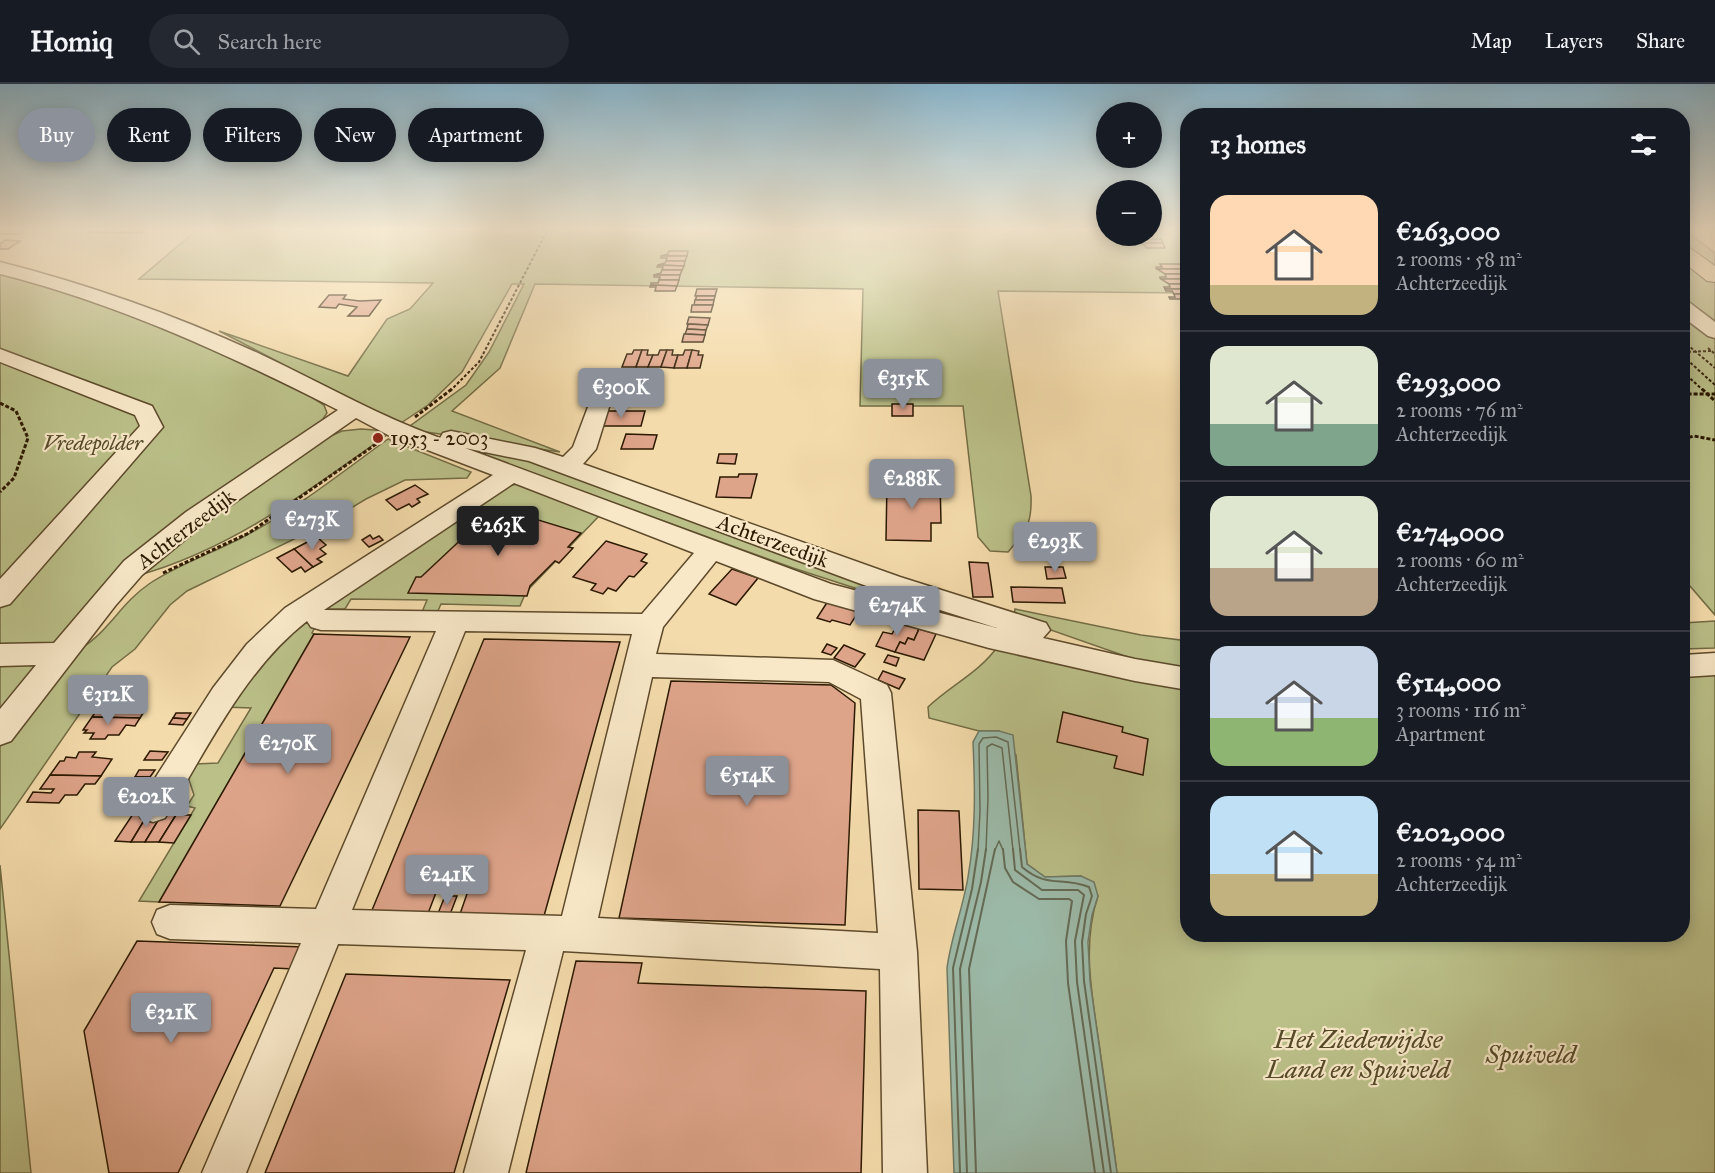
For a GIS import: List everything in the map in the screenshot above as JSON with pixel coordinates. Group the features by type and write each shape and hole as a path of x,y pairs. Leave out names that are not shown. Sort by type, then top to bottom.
{"street":[{"name":"Achterzeedijk","path":"46,280 180,327 254,359 401,432 824,592 897,614 1135,670 1180,678"},
{"path":"1690,312 1715,332"},
{"path":"0,355 144,411 152,427 0,597"},
{"path":"567,466 584,448 599,404"},
{"name":"Achterzeedijk","path":"0,732 133,568 166,539 353,410"},
{"name":"Achterzeedijk","path":"401,432 444,436 535,455 890,584 1097,650 1135,670"},
{"path":"153,808 224,696 257,652 295,615 510,475"},
{"path":"486,1173 563,933 640,665 649,624 710,550"},
{"path":"321,620 649,624"},
{"path":"224,1173 455,621"},
{"path":"0,655 61,654"},
{"path":"1690,666 1715,664"},
{"path":"640,665 833,671 876,693 898,951 905,1173"},
{"path":"170,922 563,933 898,951"}],"path":[{"path":"154,577 225,546 264,524 401,432 456,387 479,362 522,280"},
{"path":"1690,347 1715,368"},
{"path":"1690,352 1715,351"},
{"path":"1690,362 1715,385"},
{"path":"1690,378 1715,401"},
{"path":"1690,394 1715,394"},
{"path":"0,403 16,411 28,438 14,478 0,492"},
{"path":"1690,437 1715,440"}],"green space":[{"name":"Vredepolder","path":"0,280 27,280 67,290 167,327 305,393 324,405 327,413 319,425 189,512 0,717"},
{"path":"199,280 1180,280 1180,293 998,291 1031,496 1027,527 1008,552 990,551 978,537 963,406 860,406 863,289 535,284 500,368 452,411 560,452 413,430 410,426 466,385 489,352 524,284 512,284 462,372 428,405 401,423 219,331 348,376 387,319 410,309 433,283"},
{"path":"1690,280 1715,280 1715,615 1690,586"},
{"path":"375,430 387,435 268,517 236,535 171,565 136,576 184,532 326,438 342,431"},
{"path":"388,439 471,472 467,478 405,480 366,499 323,525 187,591 170,605 135,649 112,667 0,829 0,744 71,654 94,639 138,592 149,584 243,537 281,515"},
{"path":"441,440 500,451 1014,625 1068,648 904,604 793,568"},
{"path":"517,484 599,516 526,592 520,606 441,604 437,613 422,612 427,600 351,599 345,609 325,609 312,633 314,634 159,902 139,901 195,808 187,806 194,795 188,777 195,764 218,763 251,708 225,707 285,631 489,491"},
{"path":"1015,609 1141,635 1180,640 1180,668 1145,663 1014,617"},
{"path":"1715,621 1715,648 1690,649 1690,623"},
{"name":"Het Ziedewijdse Land en Spuiveld","path":"998,646 1180,683 1180,942 1690,942 1690,669 1715,667 1715,1173 1117,1173 1090,973 1090,934 1098,896 1081,876 1045,877 1027,864 1016,755 999,731 979,731 929,718 928,707 991,655"},
{"path":"0,865 31,1173 0,1173"}],"water":[{"path":"979,731 999,731 1013,735 1027,864 1045,877 1081,876 1094,882 1098,896 1092,915 1088,942 1090,981 1117,1173 954,1173 947,968 971,860 974,810 973,742"}],"building":[{"path":"659,280 679,280 677,286 651,285 651,283 658,283"},
{"path":"1162,280 1180,280 1180,284 1169,284"},
{"path":"1169,284 1180,284 1180,289 1165,289 1164,287 1170,287"},
{"path":"651,285 677,286 675,291 655,291 656,287 650,287"},
{"path":"697,289 717,289 715,296 695,296"},
{"path":"1165,289 1180,289 1180,294 1174,294 1172,291"},
{"path":"1174,294 1180,294 1180,299 1169,297 1175,297"},
{"path":"329,295 346,295 343,299 360,301 381,300 369,316 348,316 357,307 339,304 336,308 319,307"},
{"path":"697,296 715,296 714,300 695,300"},
{"path":"695,300 714,300 713,305 694,305"},
{"path":"692,305 713,305 711,312 691,312"},
{"path":"689,317 710,318 708,325 687,324"},
{"path":"688,324 708,325 706,330 687,329"},
{"path":"687,329 706,330 705,335 685,334"},
{"path":"684,334 705,335 703,342 682,342"},
{"path":"634,350 642,350 636,367 622,367 627,354 632,354"},
{"path":"642,350 648,350 647,355 653,355 648,367 636,367"},
{"path":"660,350 667,350 661,367 648,367 653,355 658,355"},
{"path":"667,350 673,350 672,355 678,355 674,368 661,367"},
{"path":"685,350 692,350 687,368 674,368 678,355 683,355"},
{"path":"692,350 699,351 698,355 703,355 700,368 687,368"},
{"path":"892,404 913,404 913,416 892,416"},
{"path":"602,411 645,411 641,426 597,426"},
{"path":"626,434 657,435 653,449 621,449"},
{"path":"719,454 737,454 735,464 717,463"},
{"path":"739,474 757,474 751,498 716,497 720,477 738,477"},
{"path":"887,481 940,481 941,523 931,523 931,541 886,540"},
{"path":"415,485 428,494 417,499 420,502 412,507 409,504 397,510 386,500"},
{"path":"496,507 581,533 568,547 573,548 559,563 555,561 530,586 527,596 408,593 416,577 421,577 468,533 464,532 478,518 483,519"},
{"path":"370,535 373,539 379,536 383,540 369,547 362,540"},
{"path":"317,537 326,545 320,549 326,554 317,559 322,562 313,567 294,549"},
{"path":"606,541 647,554 641,561 647,563 634,577 629,576 616,591 608,588 603,594 591,590 596,584 573,577"},
{"path":"294,549 313,567 305,572 301,567 292,572 277,558"},
{"path":"969,562 988,563 993,597 973,597"},
{"path":"1045,567 1063,567 1066,578 1047,579"},
{"path":"732,569 758,578 736,605 709,594"},
{"path":"1011,587 1062,588 1065,603 1013,602"},
{"path":"828,601 859,611 850,625 817,618"},
{"path":"898,623 919,629 914,640 908,638 905,644 900,642 895,652 876,646 883,632 892,634"},
{"path":"919,629 936,634 924,660 895,652 900,642 905,644 908,638 914,640"},
{"path":"314,634 410,637 280,906 159,902"},
{"path":"484,639 620,642 544,916 460,914 468,891 437,890 427,916 370,915"},
{"path":"827,644 837,648 831,655 822,652"},
{"path":"844,645 865,654 855,667 834,658"},
{"path":"888,655 899,658 896,666 884,662"},
{"path":"883,671 905,679 899,689 878,680"},
{"path":"671,681 831,685 855,703 845,925 619,918"},
{"path":"120,696 135,697 137,698 135,701 142,701 136,710 145,710 140,718 92,717 101,704 116,701"},
{"path":"1063,712 1123,727 1122,732 1148,739 1143,775 1114,768 1117,756 1057,742"},
{"path":"176,713 191,713 187,719 173,718"},
{"path":"92,717 140,718 135,726 126,725 119,735 108,735 105,739 90,739 94,733 84,733 87,730 83,730"},
{"path":"173,718 187,719 183,725 169,724"},
{"path":"150,751 168,752 162,760 144,760"},
{"path":"79,752 96,752 92,757 112,759 101,776 50,775 60,761 64,761 66,757 76,758"},
{"path":"139,770 155,770 150,777 135,777"},
{"path":"50,775 101,776 95,784 85,784 77,795 65,795 59,803 27,802 33,792 51,793 54,789 40,789"},
{"path":"135,777 150,777 147,783 131,783"},
{"path":"918,810 959,811 963,890 919,889"},
{"path":"133,814 148,814 131,842 115,841"},
{"path":"148,814 162,814 145,842 131,842"},
{"path":"162,814 176,815 159,842 145,842"},
{"path":"176,815 191,815 174,843 159,842"},
{"path":"445,896 457,896 449,917 437,916"},
{"path":"137,941 304,947 294,969 274,968 178,1173 109,1173 84,1031"},
{"path":"576,961 642,963 638,983 866,991 861,1173 526,1173"},
{"path":"346,974 510,980 454,1173 265,1173"}],"place":[{"name":"1953 - 2003","path":"378,438"}],"park label":[{"name":"Spuiveld","path":"1531,1054"}]}
